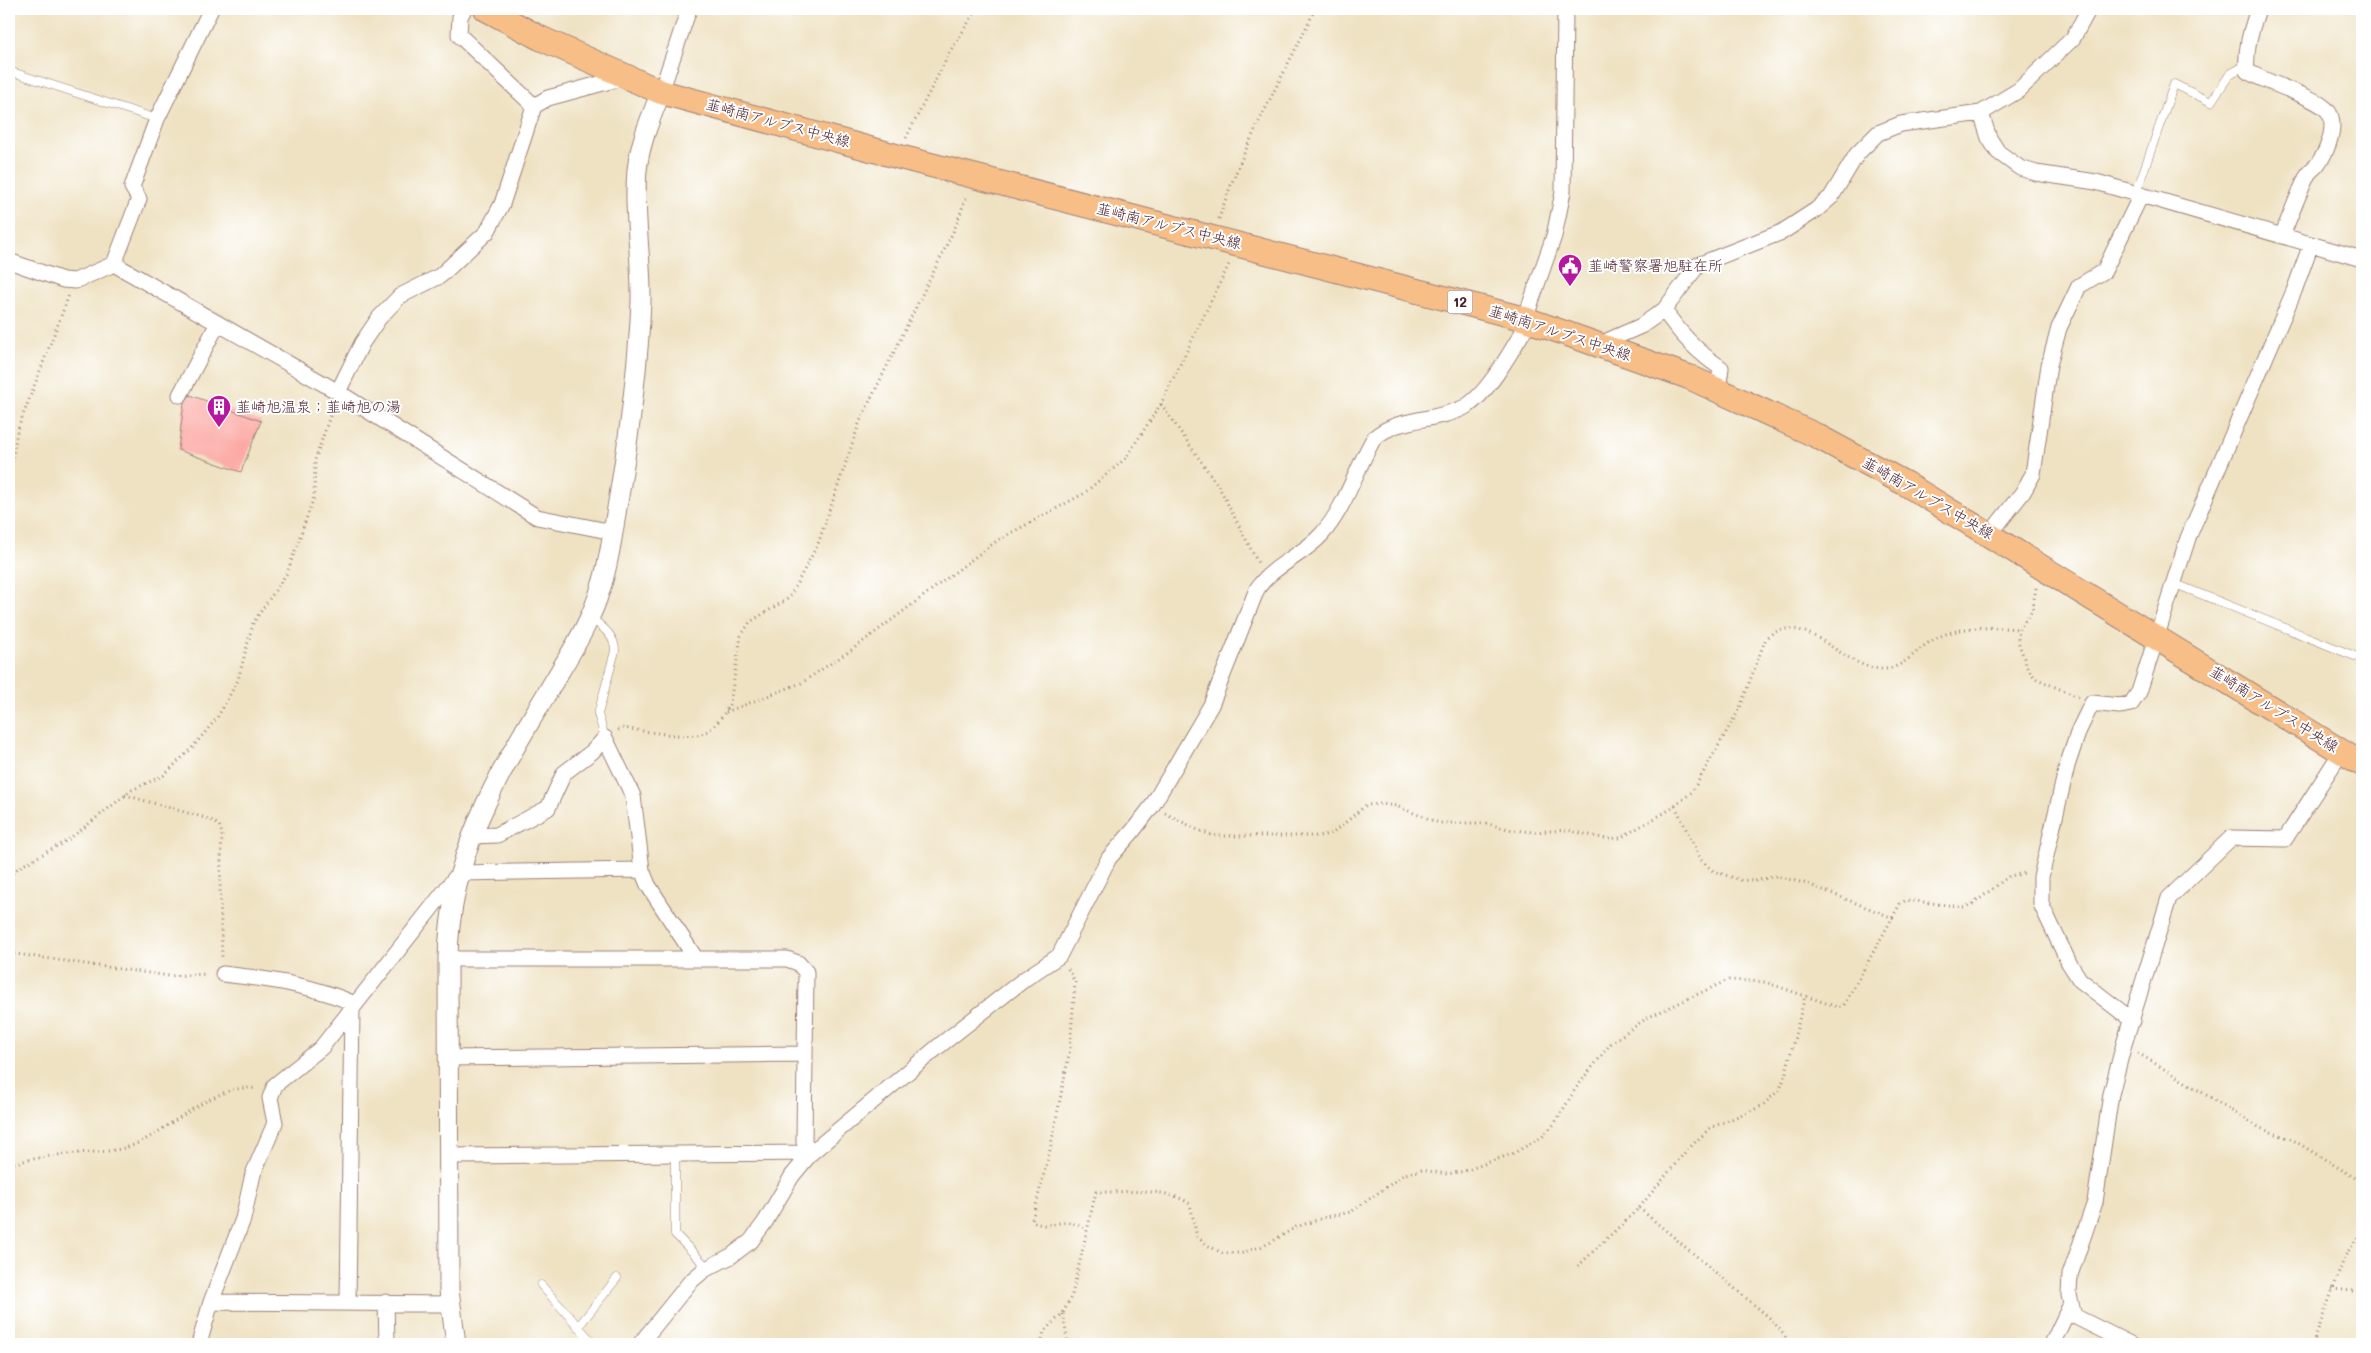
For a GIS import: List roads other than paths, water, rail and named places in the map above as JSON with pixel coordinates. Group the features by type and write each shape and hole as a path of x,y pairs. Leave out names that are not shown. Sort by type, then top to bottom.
{"main road":[{"name":"韮崎南アルプス中央線","path":"486,9 540,38 662,92 896,156 1527,320 1600,344 1718,390 1840,448 1906,484 2040,564 2362,764"}],"street":[{"path":"9,261 63,280 75,281 114,264 139,199 132,187 157,119 211,9"},
{"path":"464,9 460,17 460,35 534,106"},
{"path":"456,1344 450,1304 447,1058 448,928 459,873 471,836 503,768 590,618 602,586 627,450 641,302 637,171 643,135 662,92 689,9"},
{"path":"640,1344 690,1282 708,1268 731,1256 751,1241 765,1222 792,1176 811,1153 939,1046 1026,978 1059,956 1109,858 1152,806 1211,705 1256,589 1265,576 1319,538 1331,523 1374,438 1385,428 1465,406 1480,394 1500,368 1527,320 1554,236 1563,192 1565,9"},
{"path":"1600,344 1641,326 1664,310 1698,265 1782,232 1816,210 1831,197 1857,154 1878,133 1901,124 1981,113 2019,90 2073,38 2089,9"},
{"path":"2258,9 2247,44 2247,71 2260,79 2317,103 2327,110 2331,120 2331,135 2319,163 2308,173 2282,236"},
{"path":"338,392 362,344 400,296 440,276 487,232 502,204 534,106 548,98 626,76"},
{"path":"1981,113 1989,138 1998,152 2020,168 2036,173 2096,182 2362,259"},
{"path":"1990,534 2023,492 2034,474 2050,365 2059,328 2079,286 2104,270 2138,194"},
{"path":"2133,1021 2080,980 2069,963 2041,904 2042,871 2067,766 2079,730 2092,704 2119,706 2131,704 2139,692 2188,538 2290,300 2310,244"},
{"path":"114,264 217,325 338,392 537,517 613,532"},
{"path":"1664,310 1681,336 1702,356 1721,368 1718,390"},
{"path":"180,395 217,325"},
{"path":"471,836 497,835 548,808 564,773 592,752 605,738 633,796 642,870 648,885 696,959"},
{"path":"2130,1344 2074,1316 2069,1295 2070,1275 2095,1202 2111,1094 2124,1044 2133,1021 2169,898 2231,838 2285,839 2342,751"},
{"path":"459,873 642,870"},
{"path":"199,1344 211,1302 243,1219 253,1174 275,1123 270,1098 275,1085 321,1048 459,873"},
{"path":"448,959 787,960 798,963 806,972 804,1142 811,1153"},
{"path":"223,974 301,985 334,994 353,1006"},
{"path":"348,1302 353,1006"},
{"path":"447,1058 804,1054"},
{"path":"448,1156 811,1153"},
{"path":"211,1302 450,1304"},
{"path":"386,1302 387,1344"},
{"path":"2052,1344 2071,1304"}],"lane":[{"path":"2138,194 2174,84 2211,102 2230,74 2246,65"},
{"path":"9,71 157,119"},
{"path":"2173,583 2362,659"},
{"path":"590,618 608,632 615,643 615,651 598,714 605,738"},
{"path":"675,1154 675,1234 708,1268"},
{"path":"578,1327 617,1278"},
{"path":"541,1285 594,1344"}],"place":[{"name":"韮崎警察署旭駐在所","path":"1570,287"},
{"name":"韮崎旭温泉；韮崎旭の湯","path":"219,428"}]}
